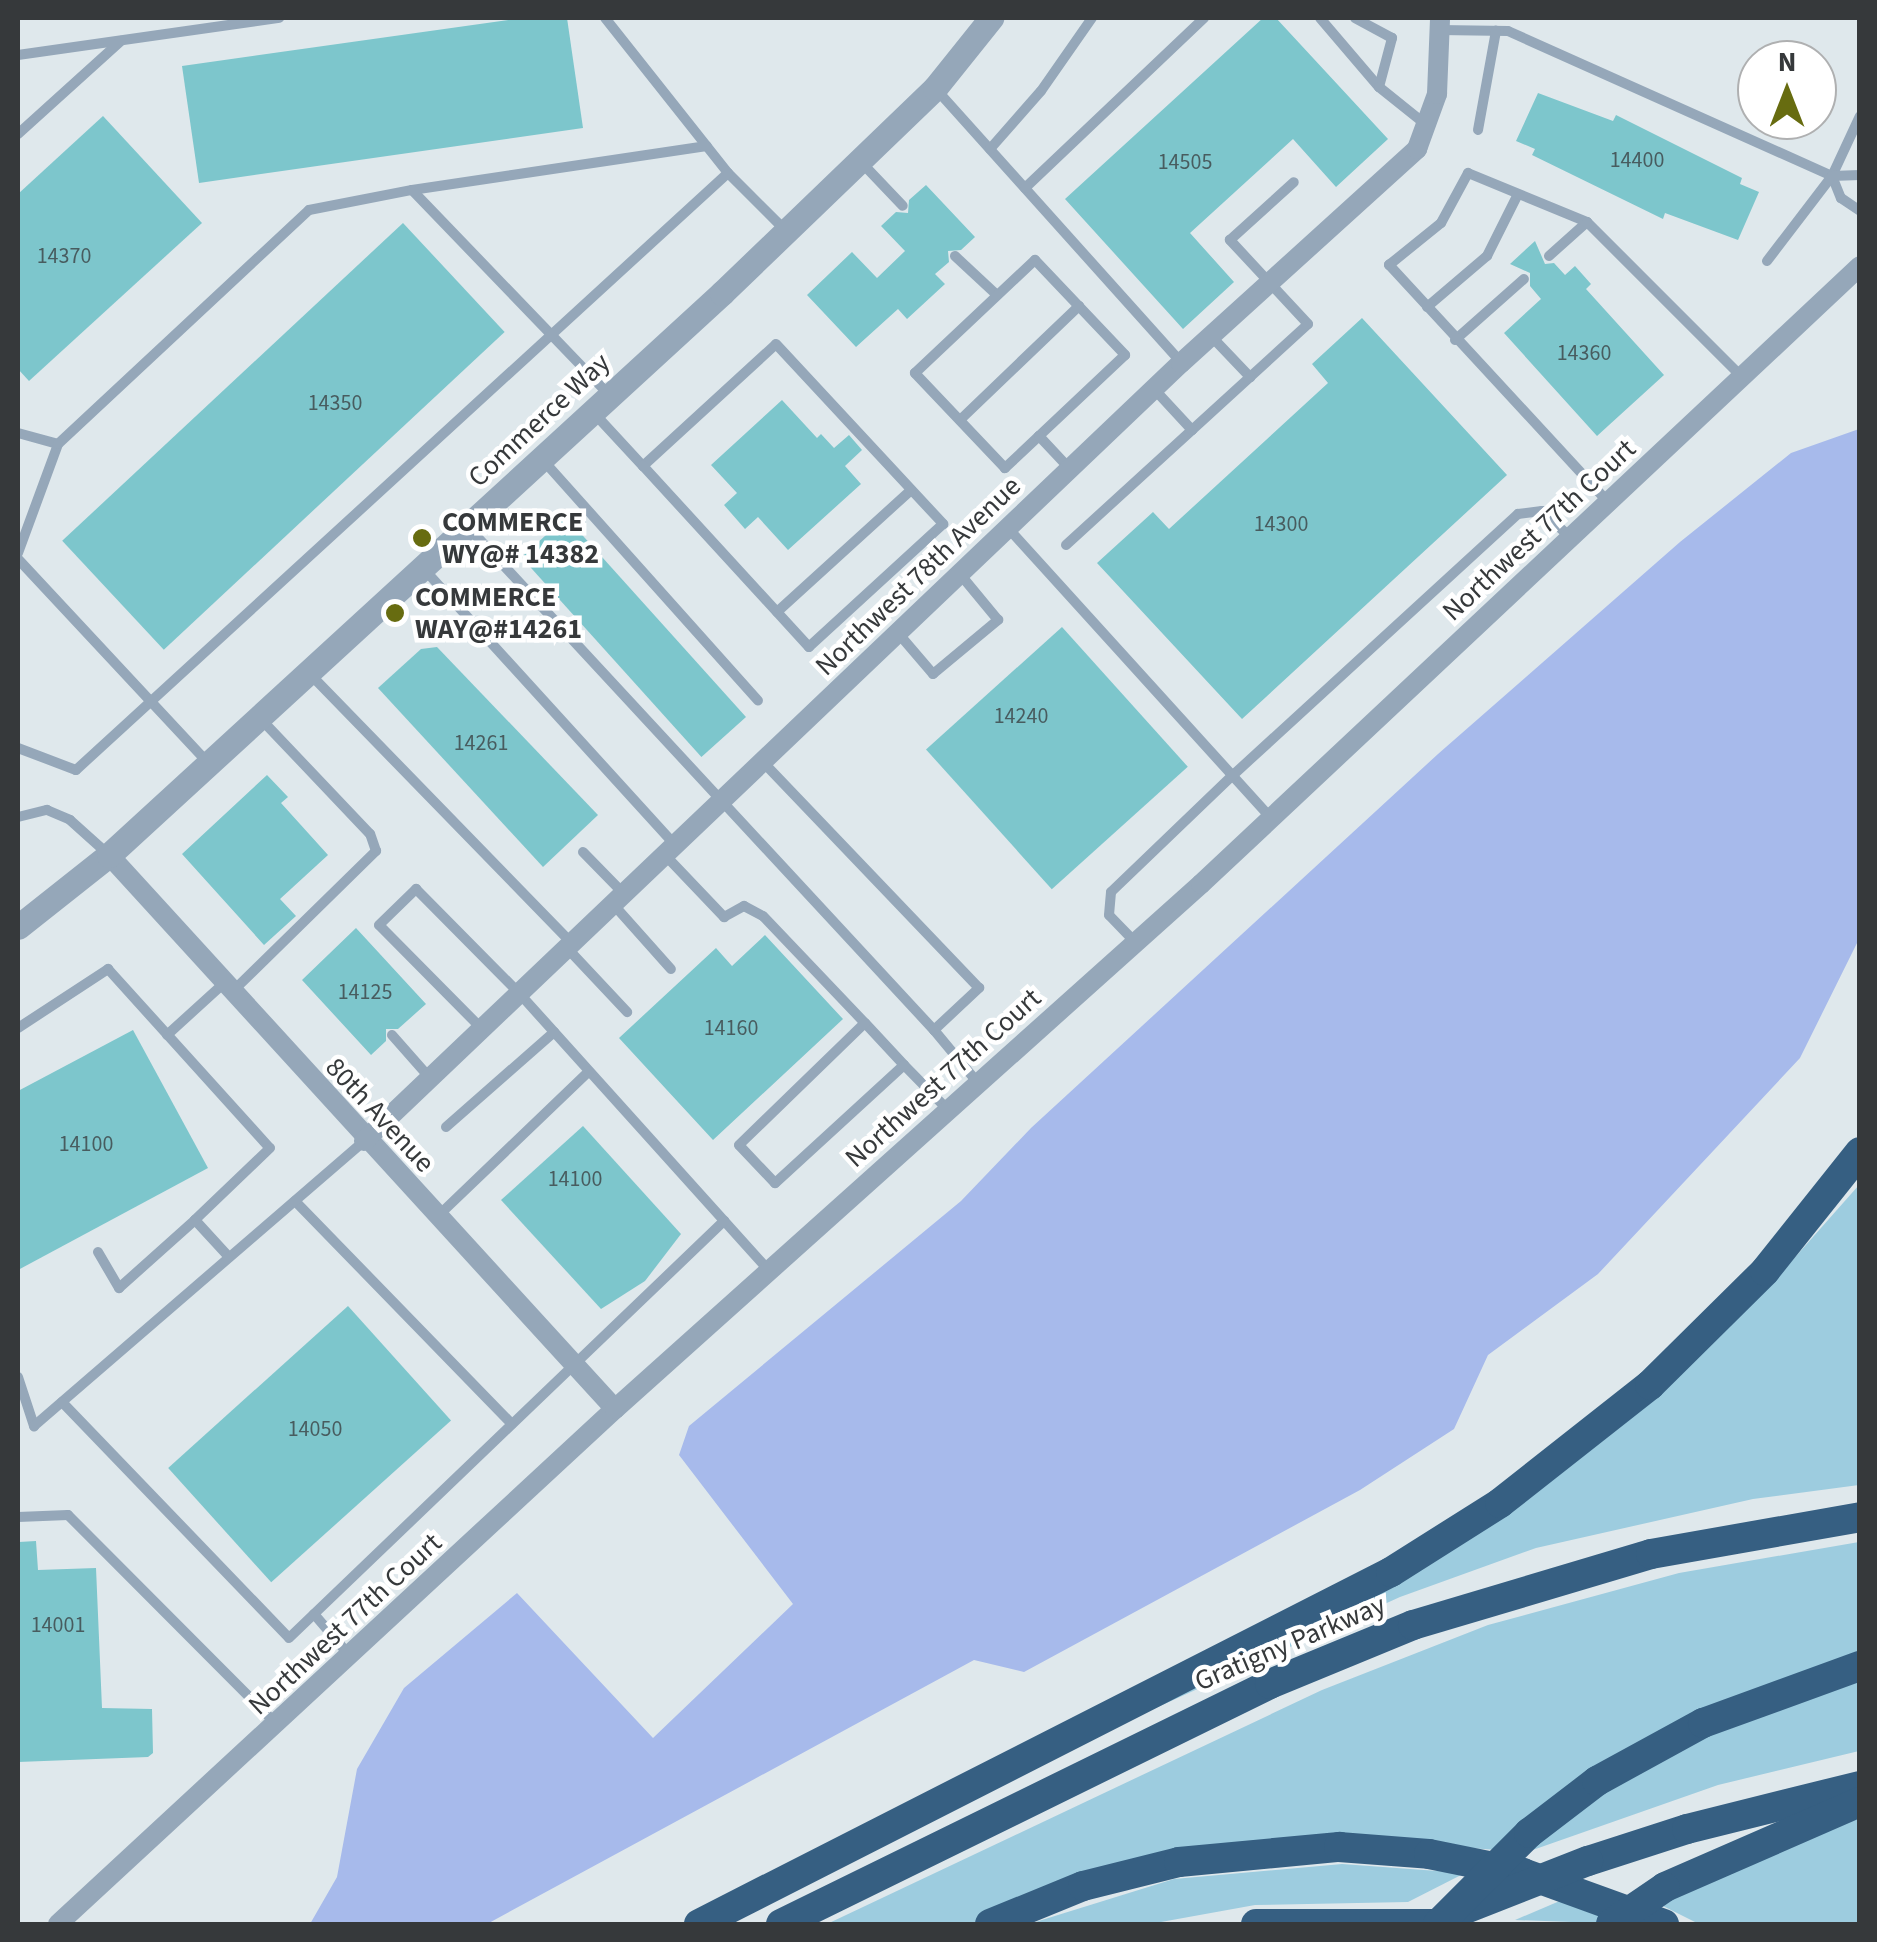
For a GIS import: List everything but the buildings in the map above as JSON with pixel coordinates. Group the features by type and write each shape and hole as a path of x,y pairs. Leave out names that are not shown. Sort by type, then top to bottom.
{"highway":[{"path":"699,1924 1391,1572 1500,1502 1650,1385 1765,1271 1860,1152"},
{"name":"Gratigny Parkway","path":"781,1924 1270,1684 1414,1625 1652,1554 1860,1517"},
{"path":"1433,1924 1529,1833 1611,1772 1703,1723 1860,1666"},
{"path":"1256,1924 1433,1924 1588,1862 1687,1829 1860,1786"},
{"path":"1611,1924 1664,1887 1860,1802"},
{"path":"990,1924 1084,1886 1179,1862 1339,1848 1429,1854 1523,1873 1664,1924"}],"street":[{"name":"Commerce Way","path":"18,927 109,856 601,404 935,88 991,18"},
{"name":"Northwest 78th Avenue","path":"364,1141 1154,388 1417,149 1437,94 1440,24"},
{"name":"Northwest 77th Court","path":"58,1924 351,1658 614,1408 1271,818 1744,379 1860,266"},
{"name":"80th Avenue","path":"109,856 364,1141 614,1408"}],"lane":[{"path":"18,55 279,18"},
{"path":"605,18 728,173 786,230"},
{"path":"990,148 1042,91 1092,18"},
{"path":"1025,188 1204,18"},
{"path":"1320,18 1380,87 1426,124"},
{"path":"1355,18 1392,38 1380,87"},
{"path":"1440,24 1496,31 1832,176 1860,175"},
{"path":"1478,130 1496,31"},
{"path":"18,134 122,40"},
{"path":"935,88 1182,363"},
{"path":"1767,261 1832,176 1860,116"},
{"path":"208,764 18,556 58,444 309,210 412,190 707,146"},
{"path":"859,160 903,206"},
{"path":"18,748 76,770 728,173"},
{"path":"1608,503 1389,265 1441,224 1468,173 1587,222 1744,379"},
{"path":"1832,176 1842,198 1860,211"},
{"path":"1066,545 1308,324 1230,240 1294,182"},
{"path":"412,190 550,334 642,466 810,647 943,524 776,344 642,466"},
{"path":"1428,307 1487,256 1518,194"},
{"path":"1549,256 1587,222"},
{"path":"956,256 997,294"},
{"path":"1035,260 1079,306 1126,355 1006,468 915,374 1035,260"},
{"path":"1456,340 1524,279"},
{"path":"960,420 1079,306"},
{"path":"1211,336 1250,376"},
{"path":"1154,388 1192,430"},
{"path":"18,433 58,444"},
{"path":"1039,436 1070,469"},
{"path":"542,458 758,701"},
{"path":"777,612 911,490"},
{"path":"1135,942 1108,915 1112,892 1232,776 1518,514 1542,511 1571,538"},
{"path":"467,526 718,804 934,1030 978,1083"},
{"path":"1008,528 1271,818"},
{"path":"423,567 670,850 724,918 744,906 763,916 948,1110"},
{"path":"898,632 933,674 998,620 960,574"},
{"path":"308,672 627,1012"},
{"path":"167,1034 227,988 376,851 370,834 260,717"},
{"path":"762,762 979,988 934,1030"},
{"path":"18,817 47,810 70,820 109,856"},
{"path":"583,852 671,969"},
{"path":"482,1028 380,926 416,889 520,993 769,1271"},
{"path":"18,1028 108,969 270,1148 120,1288 98,1252"},
{"path":"865,1023 739,1145 775,1183 904,1065"},
{"path":"446,1127 554,1032"},
{"path":"392,1035 430,1078"},
{"path":"437,1217 590,1071"},
{"path":"18,1425 34,1426 364,1141"},
{"path":"295,1201 512,1424"},
{"path":"194,1220 229,1257"},
{"path":"62,1402 289,1638 724,1221"},
{"path":"18,1376 34,1426"},
{"path":"18,1517 68,1515 277,1725"},
{"path":"314,1614 351,1658"}],"shaded area":[{"path":"1859,429 1859,939 1800,1058 1598,1274 1488,1355 1454,1429 1360,1490 1024,1672 974,1660 487,1924 310,1924 337,1877 357,1769 404,1688 517,1593 653,1738 793,1604 679,1455 689,1426 961,1201 1031,1128 1438,754 1680,542 1791,453"},
{"path":"1859,1185 1859,1485 1753,1499 1536,1548 1400,1597 1149,1711 1369,1589 1782,1272"},
{"path":"1859,1542 1859,1751 1718,1785 1527,1852 1327,1838 966,1924 827,1924 1322,1690 1488,1625 1679,1573"},
{"path":"1859,1818 1859,1924 1699,1924 1663,1906 1697,1883"},
{"path":"1342,1864 1465,1873 1408,1902 1255,1905 1150,1924 1029,1924 1174,1879"},
{"path":"1562,1900 1627,1924 1515,1920"}],"place":[{"name":"COMMERCE WY@# 14382","path":"422,538"},
{"name":"COMMERCE WAY@#14261","path":"395,613"}]}
